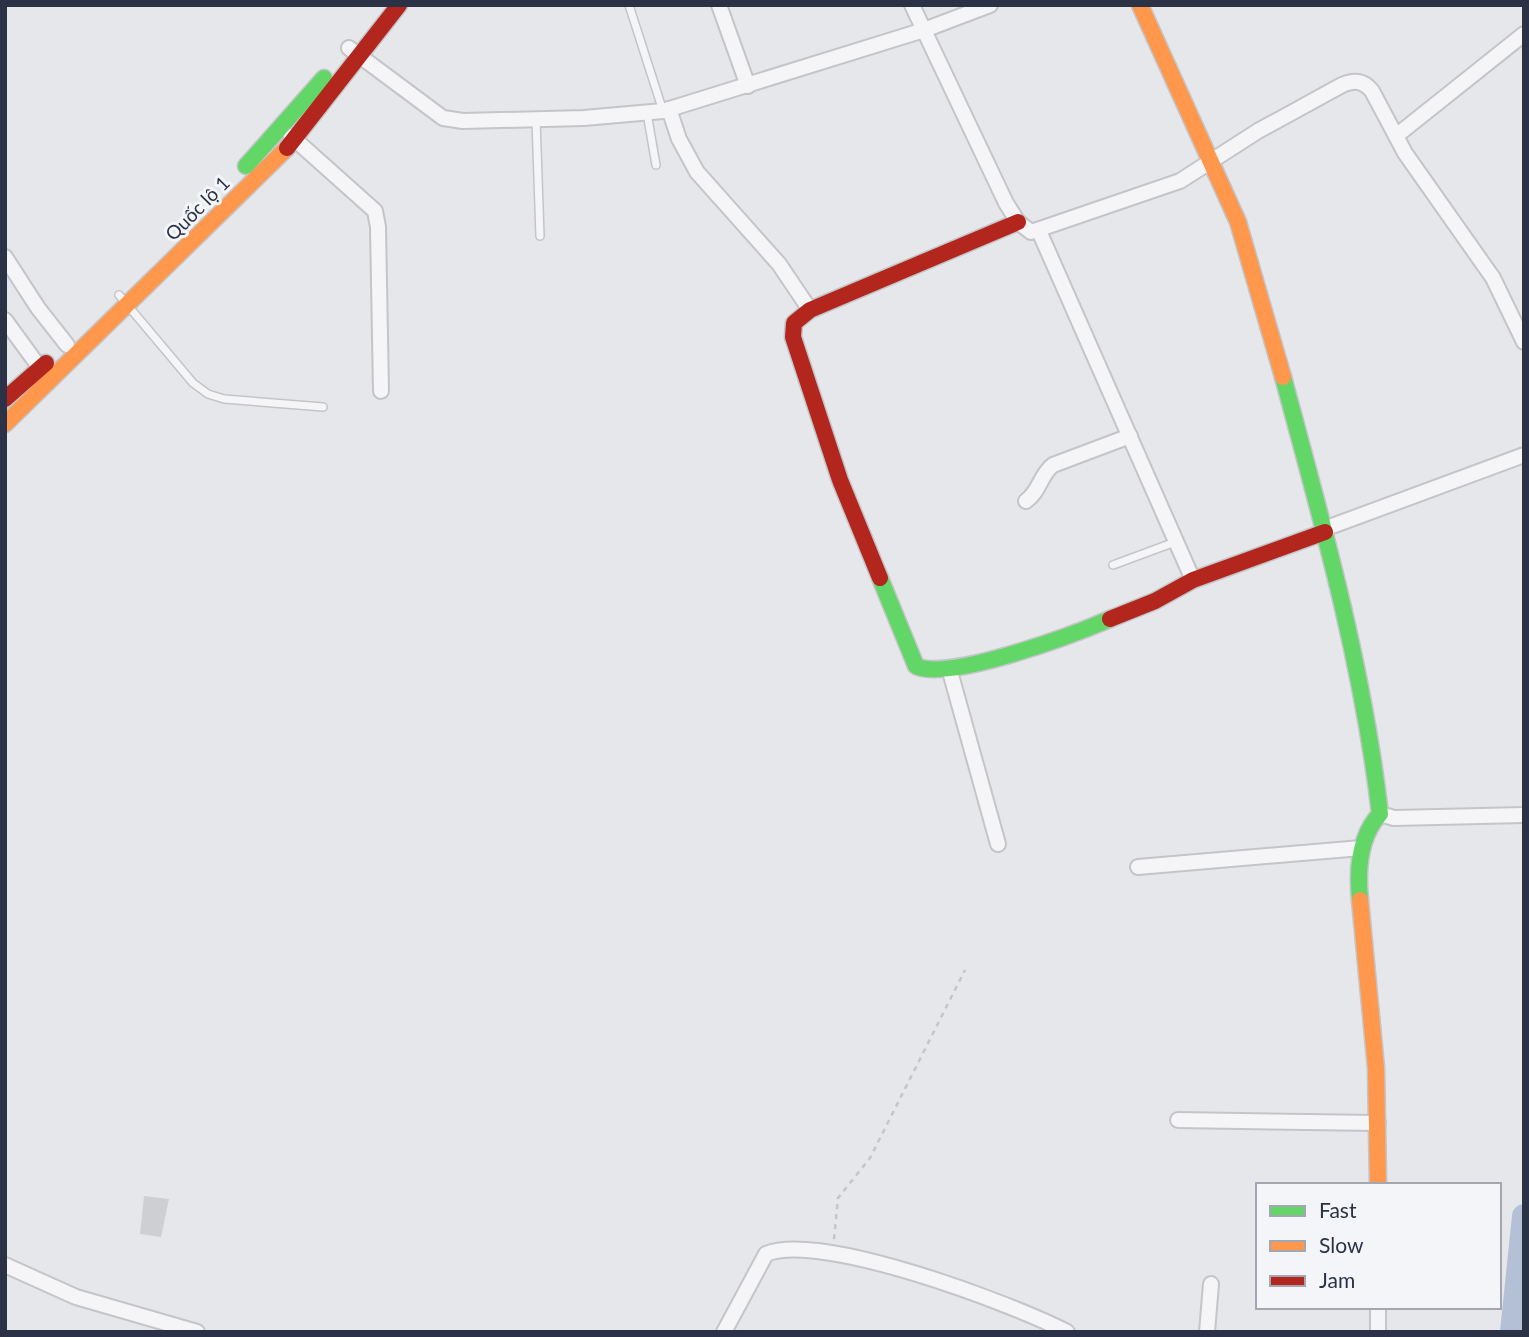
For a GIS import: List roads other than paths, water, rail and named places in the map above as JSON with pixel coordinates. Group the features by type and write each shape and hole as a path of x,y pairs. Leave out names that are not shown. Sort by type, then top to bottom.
{"main road":[{"name":"Quốc lộ 1","path":"5,400 67,345 123,301 295,140 355,53 380,5"},
{"name":"Quốc lộ 1","path":"5,424 399,5"},
{"path":"1140,5 1253,265 1324,531 1373,752 1380,814 1366,829 1360,848 1359,895 1375,1048 1378,1183"},
{"path":"1018,222 810,310 794,321 793,337 840,480 916,666 929,670 949,667 1052,643 1155,601 1193,580 1324,531"}],"street":[{"path":"719,5 748,86"},
{"path":"912,5 1018,222 1027,231 1039,231 1180,181 1258,131 1352,82 1368,87 1429,190 1493,278 1524,342"},
{"path":"355,53 443,118 463,121 536,120 648,113 748,86 924,30 990,5"},
{"path":"1396,135 1524,34"},
{"path":"666,110 696,172 779,264 810,310"},
{"path":"282,129 375,211 378,227 381,391"},
{"path":"1039,231 1193,580"},
{"path":"5,257 38,308 67,345"},
{"path":"5,320 40,368"},
{"path":"1026,501 1036,493 1046,471 1053,464 1130,436"},
{"path":"1324,531 1524,455"},
{"path":"949,667 998,844"},
{"path":"1380,814 1394,818 1524,814"},
{"path":"1138,867 1360,848"},
{"path":"1178,1120 1378,1123"},
{"path":"724,1332 766,1254 786,1249 827,1254 908,1271 1067,1332"},
{"path":"5,1265 76,1297 197,1332"},
{"path":"1207,1332 1211,1284"},
{"path":"1378,1309 1378,1332"}],"lane":[{"path":"629,5 666,110"},
{"path":"648,113 656,165"},
{"path":"536,120 540,236"},
{"path":"123,301 193,383 208,394 224,399 323,407"},
{"path":"1114,565 1175,542"}],"waterway":[{"path":"1512,1332 1524,1216"}]}
